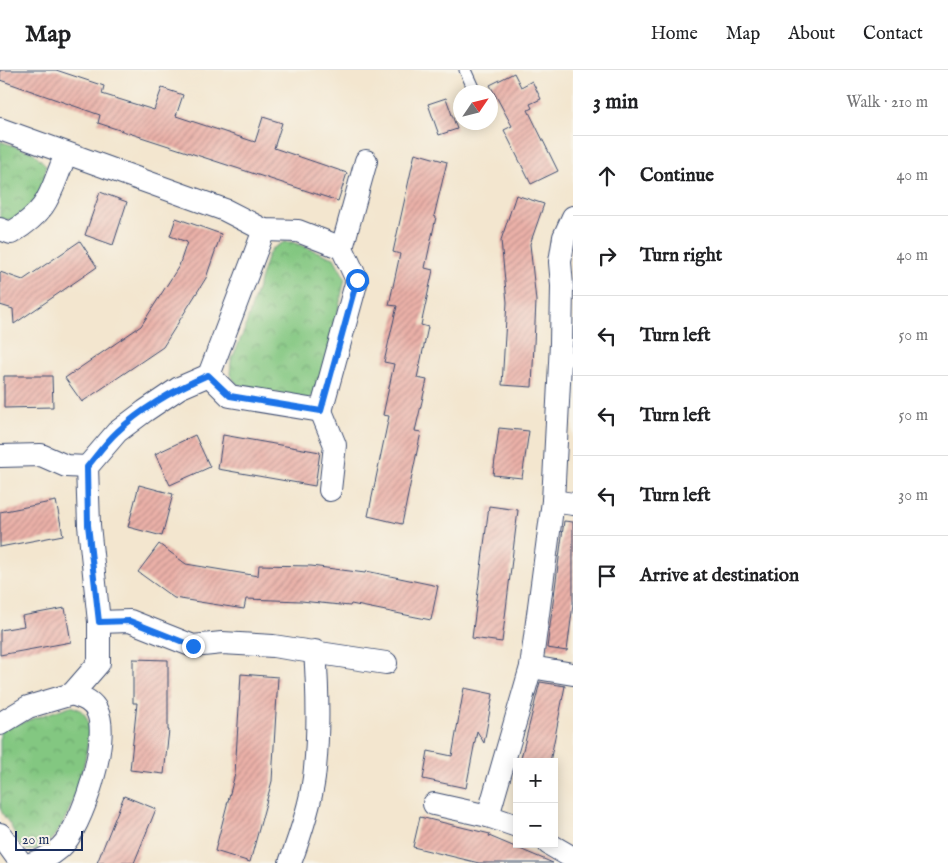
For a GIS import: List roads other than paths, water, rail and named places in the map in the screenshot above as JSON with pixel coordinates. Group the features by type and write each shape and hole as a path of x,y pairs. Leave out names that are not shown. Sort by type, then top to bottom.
{"street":[{"path":"0,130 225,210 264,230 298,231 342,248"},
{"path":"0,229 10,233 30,221 49,199 66,154"},
{"path":"330,490 335,444 321,411 357,280 342,248 366,161"},
{"path":"488,816 532,667 563,502 567,343 560,262 564,237 573,217"},
{"path":"0,724 28,707 72,694 99,663 99,622 88,525 87,467 118,432 144,411 179,388 208,375 264,230"},
{"path":"208,375 230,396 321,411"},
{"path":"0,456 41,455 66,466 87,467"},
{"path":"99,622 130,621 193,646 222,643 314,651 386,663"},
{"path":"290,863 300,834 314,778 318,693 314,651"},
{"path":"532,667 573,674"},
{"path":"33,863 43,860 61,848 88,801 101,731 98,712 90,701 72,694"},
{"path":"434,804 488,816 513,825"},
{"path":"0,834 21,863"}],"lane":[{"path":"464,70 472,85"}]}
